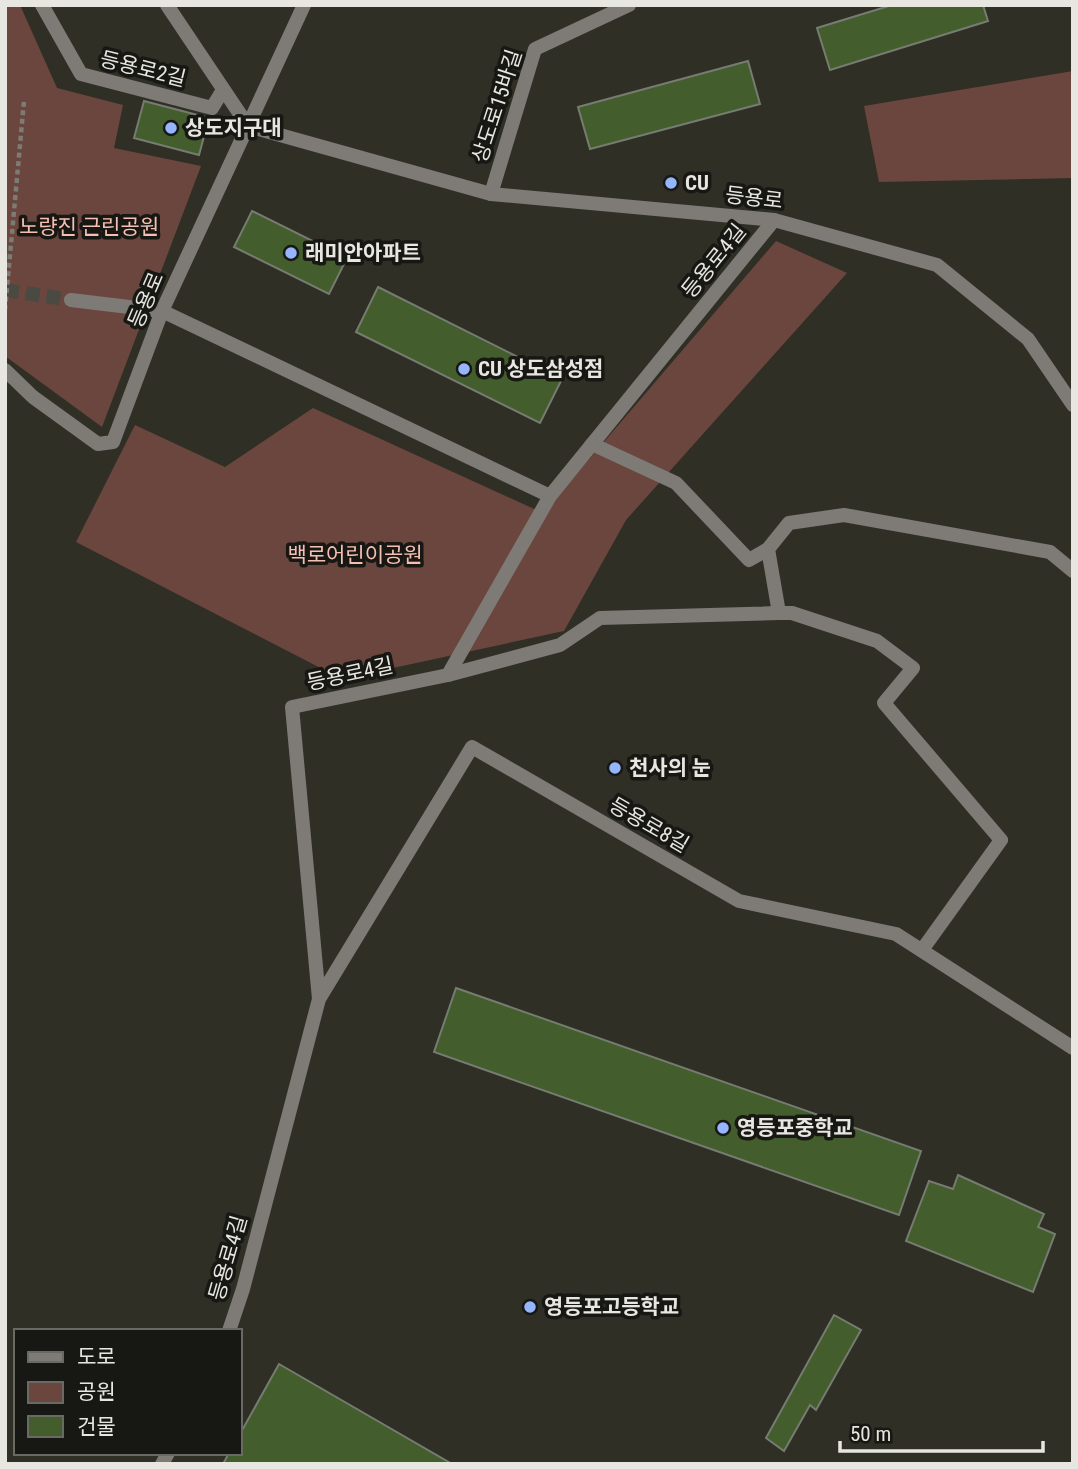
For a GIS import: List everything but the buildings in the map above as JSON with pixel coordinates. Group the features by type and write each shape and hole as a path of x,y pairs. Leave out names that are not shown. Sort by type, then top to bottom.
{"street":[{"name":"등용로2길","path":"42,5 81,74 212,108 223,90"},
{"path":"167,5 248,126"},
{"path":"248,126 304,5"},
{"name":"상도로15바길","path":"491,194 535,49 629,5"},
{"name":"등용로","path":"5,370 33,397 98,444 113,442 162,311 248,126 491,194 774,220 937,265 1028,339 1073,405"},
{"name":"등용로4길","path":"230,1329 243,1289 319,999 292,707 448,675 550,496 774,220"},
{"path":"71,300 162,311 550,496"},
{"path":"592,444 676,482 749,560 768,549 789,523 844,515 1050,552 1073,570"},
{"path":"768,549 779,613"},
{"path":"448,675 560,645 600,618 792,613 877,641 912,668 884,703 1001,840 922,950"},
{"name":"등용로8길","path":"319,999 472,747 739,901 896,934 1073,1048"}],"path":[{"path":"5,310 24,101"}],"green space":[{"name":"노량진 근린공원","path":"5,5 20,5 57,88 123,105 114,148 201,166 102,427 5,356"},
{"path":"1073,71 1073,178 879,182 864,106"},
{"name":"백로어린이공원","path":"776,241 847,273 626,520 564,631 342,679 76,542 135,425 225,467 313,408 543,513"}],"tunnel":[{"path":"5,290 71,300"}],"place":[{"name":"상도지구대","path":"171,128"},
{"name":"CU","path":"671,183"},
{"name":"래미안아파트","path":"291,253"},
{"name":"CU 상도삼성점","path":"464,369"},
{"name":"천사의 눈","path":"615,768"},
{"name":"영등포중학교","path":"723,1128"},
{"name":"영등포고등학교","path":"530,1307"}]}
